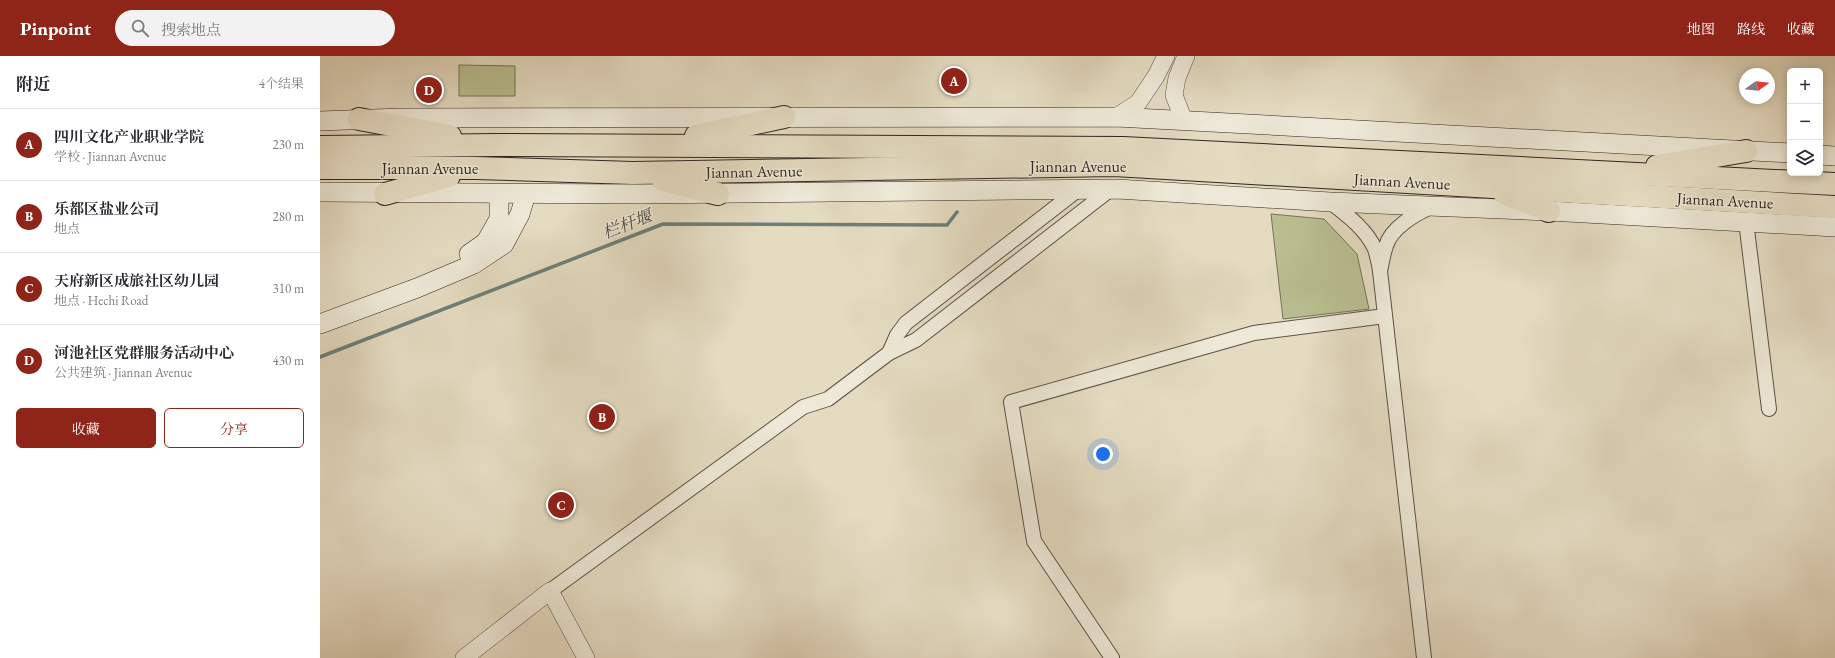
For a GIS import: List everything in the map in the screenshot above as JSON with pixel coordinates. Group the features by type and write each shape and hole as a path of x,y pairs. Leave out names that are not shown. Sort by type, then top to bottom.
{"highway":[{"path":"653,145 784,117"},
{"path":"359,119 495,145"},
{"name":"Jiannan Avenue","path":"320,147 653,145 1123,148 1227,152 1835,184"},
{"path":"1618,173 1746,151"},
{"name":"Jiannan Avenue","path":"320,168 475,168 632,173 1114,165 1835,207"},
{"path":"385,194 475,168"},
{"path":"632,173 718,194"},
{"path":"1484,186 1549,211"}],"main road":[{"path":"320,121 359,119 1116,117 1787,153"},
{"path":"1823,155 1835,156"},
{"path":"320,192 385,194 718,194 1111,189 1330,202 1549,211 1835,227"},
{"path":"320,314 464,258 486,242 499,219 499,194"},
{"path":"320,324 418,288 474,264 504,244 520,214 526,194"}],"street":[{"path":"1116,117 1138,103 1156,76 1166,56"},
{"path":"1184,121 1174,94 1177,78 1186,56"},
{"path":"889,353 897,335 906,323 1079,189"},
{"path":"464,658 550,591 803,407 828,399 889,353 916,340 1111,189"},
{"path":"1330,202 1353,220 1364,232 1375,249 1380,271 1424,658"},
{"path":"1380,271 1386,244 1400,227 1415,214 1431,207"},
{"path":"1746,221 1769,409"},
{"path":"1112,658 1034,542 1011,402 1254,333 1384,316"},
{"path":"550,591 586,658"}],"green space":[{"path":"459,65 515,66 515,96 459,96"},
{"path":"1271,214 1324,219 1357,254 1369,309 1283,319"}],"waterway":[{"name":"栏杆堰","path":"320,357 663,224 947,225 957,212"}],"place":[{"name":"四川文化产业职业学院","path":"954,81"},
{"name":"河池社区党群服务活动中心","path":"429,90"},
{"name":"乐都区盐业公司","path":"602,417"},
{"name":"天府新区成旅社区幼儿园","path":"561,505"}]}
